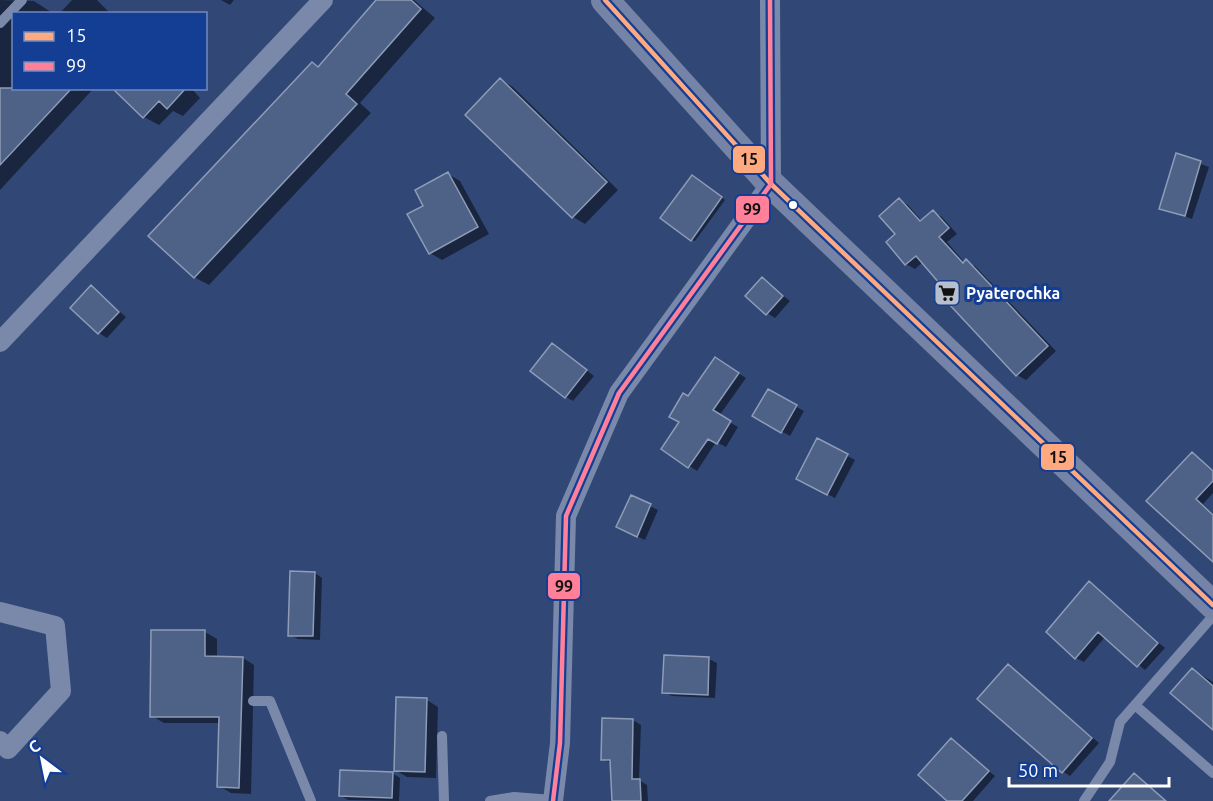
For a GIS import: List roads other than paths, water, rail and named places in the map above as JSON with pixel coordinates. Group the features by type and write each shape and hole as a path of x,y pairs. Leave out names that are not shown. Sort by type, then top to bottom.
{"main road":[{"path":"605,0 771,184 1213,605"}],"street":[{"path":"553,800 560,743 566,516 619,393 771,184 771,0"},
{"path":"0,342 313,3"},
{"path":"0,612 55,626 61,691 8,749 0,741"}],"lane":[{"path":"0,23 22,0"},
{"path":"1084,801 1110,762 1120,722 1213,616"},
{"path":"253,701 270,701 311,801"},
{"path":"1136,705 1213,773"},
{"path":"442,736 444,801"},
{"path":"490,801 514,797 553,800"}],"place":[{"name":"Pyaterochka","path":"947,293"}]}
